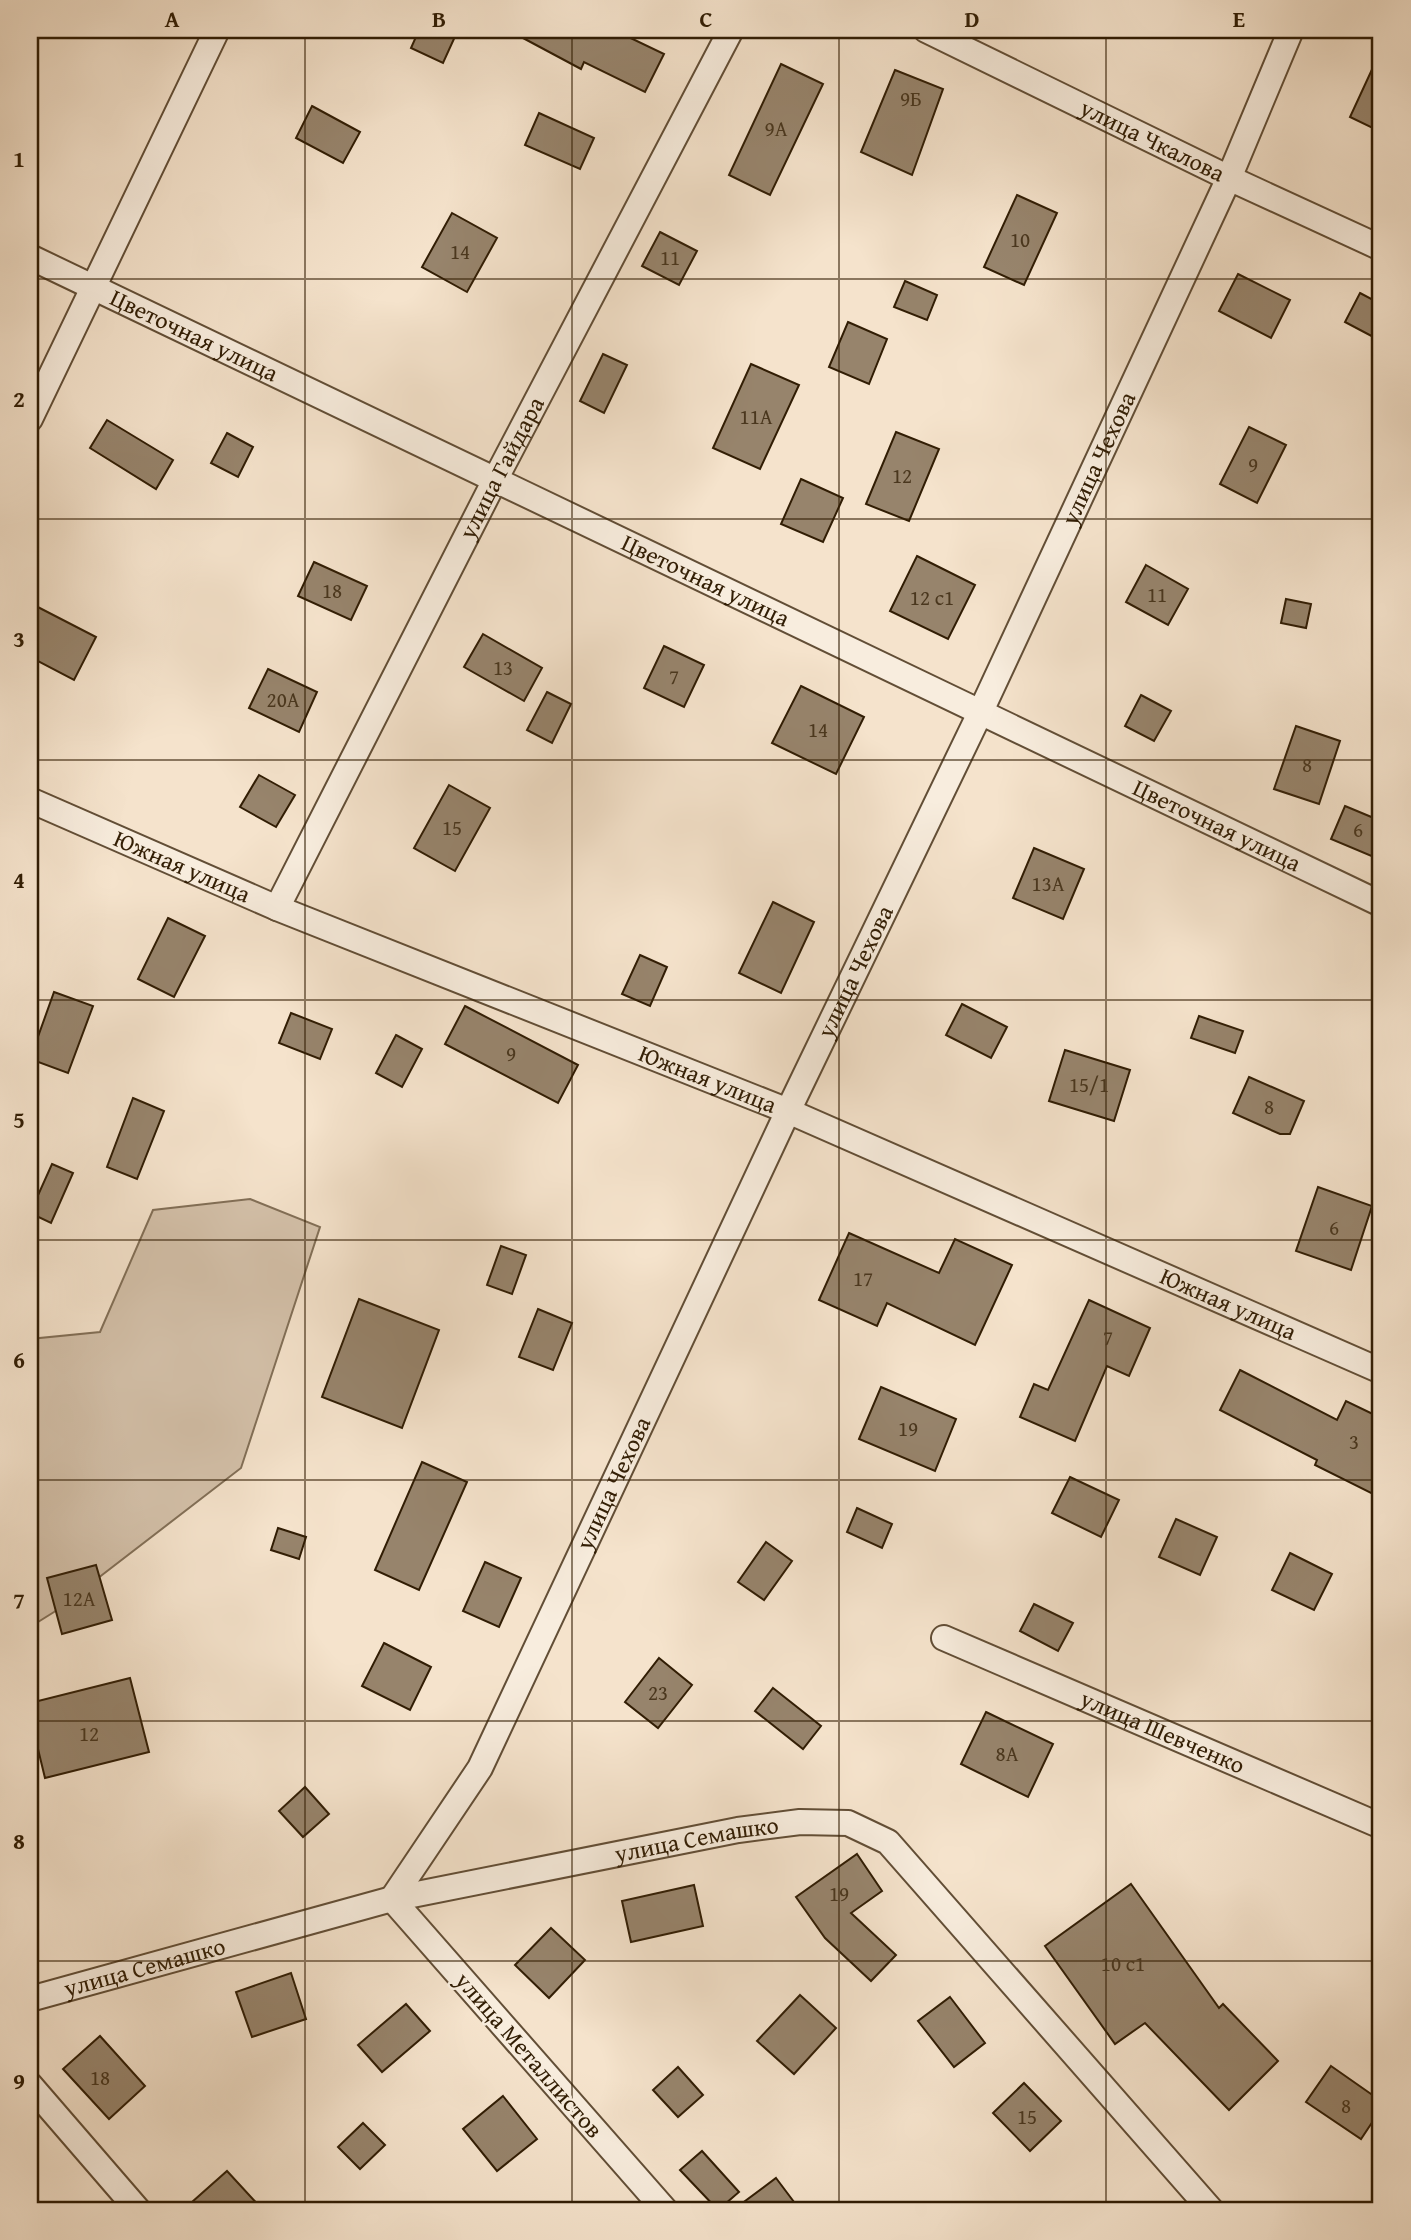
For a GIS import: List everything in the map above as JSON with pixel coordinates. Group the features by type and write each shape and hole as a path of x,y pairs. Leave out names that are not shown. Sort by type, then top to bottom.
{"street":[{"path":"30,419 217,30"},
{"name":"улица Гайдара","path":"277,908 496,478 730,30"},
{"name":"улица Чкалова","path":"926,30 1229,178 1381,248"},
{"name":"улица Чехова","path":"392,1899 480,1768 788,1111 981,711 1229,178 1291,30"},
{"name":"Цветочная улица","path":"30,257 1381,904"},
{"name":"Южная улица","path":"30,800 277,908 788,1111 1381,1371"},
{"name":"улица Шевченко","path":"944,1638 1381,1826"},
{"name":"улица Семашко","path":"30,1999 392,1899 738,1830 800,1822 848,1823 888,1842 1211,2210"},
{"name":"улица Металлистов","path":"392,1899 666,2210"},
{"path":"30,2085 138,2210"}],"shaded area":[{"path":"250,1199 320,1227 241,1468 54,1612 30,1627 30,1339 100,1332 153,1210"}],"building":[{"path":"419,30 458,30 443,63 411,48"},
{"path":"508,30 614,30 664,54 645,92 584,62 581,69"},
{"path":"1381,50 1381,132 1350,117"},
{"path":"781,64 823,84 770,195 729,175"},
{"path":"895,70 943,89 912,175 861,152"},
{"path":"312,106 360,132 343,163 296,138"},
{"path":"539,113 594,138 580,169 525,145"},
{"path":"1017,195 1057,213 1024,285 984,267"},
{"path":"452,213 497,238 467,292 422,267"},
{"path":"660,232 697,251 679,285 642,266"},
{"path":"1238,274 1290,300 1271,338 1219,311"},
{"path":"905,281 937,295 927,320 894,307"},
{"path":"1360,293 1381,304 1381,341 1345,322"},
{"path":"848,322 887,339 869,384 829,367"},
{"path":"603,354 627,365 604,413 580,401"},
{"path":"751,364 799,385 760,469 713,448"},
{"path":"107,420 173,460 156,489 90,448"},
{"path":"1249,427 1286,445 1257,503 1220,484"},
{"path":"896,432 939,449 909,521 866,504"},
{"path":"227,433 253,447 238,477 211,463"},
{"path":"801,479 843,498 823,542 781,524"},
{"path":"917,556 975,585 948,639 890,611"},
{"path":"314,562 367,586 351,620 298,596"},
{"path":"1146,565 1188,589 1168,625 1126,602"},
{"path":"1286,599 1311,604 1306,628 1281,623"},
{"path":"30,603 96,637 74,680 30,657"},
{"path":"483,634 542,668 524,701 464,667"},
{"path":"664,646 704,665 684,707 644,688"},
{"path":"268,669 317,692 299,732 249,708"},
{"path":"801,686 864,717 836,774 772,743"},
{"path":"547,692 571,704 552,743 527,730"},
{"path":"1141,695 1171,711 1154,741 1125,726"},
{"path":"1296,726 1340,741 1319,804 1274,789"},
{"path":"259,775 295,795 276,827 240,807"},
{"path":"449,785 490,808 455,871 414,848"},
{"path":"1345,806 1381,821 1381,860 1331,839"},
{"path":"1034,848 1084,869 1063,919 1013,898"},
{"path":"773,902 814,922 781,993 739,973"},
{"path":"168,918 205,936 174,997 138,979"},
{"path":"640,955 667,967 650,1006 622,994"},
{"path":"54,992 93,1006 68,1073 30,1059"},
{"path":"962,1004 1007,1027 991,1058 946,1035"},
{"path":"465,1006 578,1065 558,1103 445,1044"},
{"path":"291,1013 332,1029 320,1059 279,1043"},
{"path":"1199,1016 1243,1031 1235,1053 1191,1038"},
{"path":"396,1035 422,1049 402,1087 376,1073"},
{"path":"1065,1050 1130,1070 1114,1121 1049,1101"},
{"path":"1249,1077 1304,1101 1290,1134 1280,1134 1233,1113"},
{"path":"133,1098 164,1111 137,1179 107,1167"},
{"path":"52,1164 73,1173 51,1223 30,1213"},
{"path":"1318,1187 1372,1206 1351,1270 1296,1251"},
{"path":"849,1233 939,1273 955,1239 1012,1265 975,1345 887,1303 877,1326 819,1300"},
{"path":"501,1246 526,1255 512,1294 487,1285"},
{"path":"359,1299 439,1330 402,1428 322,1397"},
{"path":"1089,1300 1150,1328 1129,1376 1107,1366 1075,1441 1020,1417 1034,1384 1048,1390"},
{"path":"538,1309 572,1323 553,1370 519,1357"},
{"path":"1240,1370 1337,1420 1346,1401 1381,1418 1381,1498 1315,1465 1317,1460 1220,1410"},
{"path":"881,1387 956,1419 935,1471 859,1439"},
{"path":"422,1462 467,1482 419,1590 375,1570"},
{"path":"1070,1477 1119,1500 1101,1537 1052,1513"},
{"path":"857,1508 892,1524 882,1548 847,1532"},
{"path":"1176,1519 1217,1537 1200,1575 1159,1557"},
{"path":"278,1528 306,1537 299,1559 271,1550"},
{"path":"766,1542 792,1561 764,1600 738,1582"},
{"path":"1290,1553 1332,1574 1314,1610 1272,1590"},
{"path":"485,1562 521,1578 499,1627 463,1611"},
{"path":"96,1565 112,1620 62,1634 47,1578"},
{"path":"1034,1604 1073,1623 1058,1651 1020,1631"},
{"path":"384,1643 431,1667 410,1710 362,1686"},
{"path":"659,1658 692,1685 658,1728 625,1702"},
{"path":"130,1678 149,1752 45,1778 30,1716 30,1703"},
{"path":"773,1688 821,1726 803,1749 755,1711"},
{"path":"986,1712 1053,1744 1028,1797 961,1764"},
{"path":"305,1787 329,1814 303,1837 279,1811"},
{"path":"857,1854 882,1891 851,1913 896,1955 871,1981 825,1938 796,1897"},
{"path":"1131,1884 1219,2008 1223,2004 1278,2061 1229,2110 1145,2023 1115,2044 1045,1946"},
{"path":"694,1885 703,1926 631,1942 622,1901"},
{"path":"551,1928 585,1960 549,1998 515,1965"},
{"path":"291,1973 306,2019 252,2037 236,1992"},
{"path":"800,1995 836,2028 794,2074 757,2041"},
{"path":"950,1997 985,2043 954,2067 918,2021"},
{"path":"406,2004 430,2031 382,2072 358,2045"},
{"path":"100,2036 145,2086 109,2119 63,2069"},
{"path":"1331,2066 1381,2101 1381,2109 1361,2139 1306,2102"},
{"path":"678,2067 703,2095 678,2117 653,2090"},
{"path":"1024,2083 1061,2121 1030,2151 993,2113"},
{"path":"503,2096 537,2139 497,2171 463,2129"},
{"path":"363,2123 385,2145 360,2169 338,2147"},
{"path":"702,2151 739,2192 718,2210 680,2170"},
{"path":"227,2171 263,2210 183,2210"},
{"path":"776,2178 800,2210 733,2210"}]}
